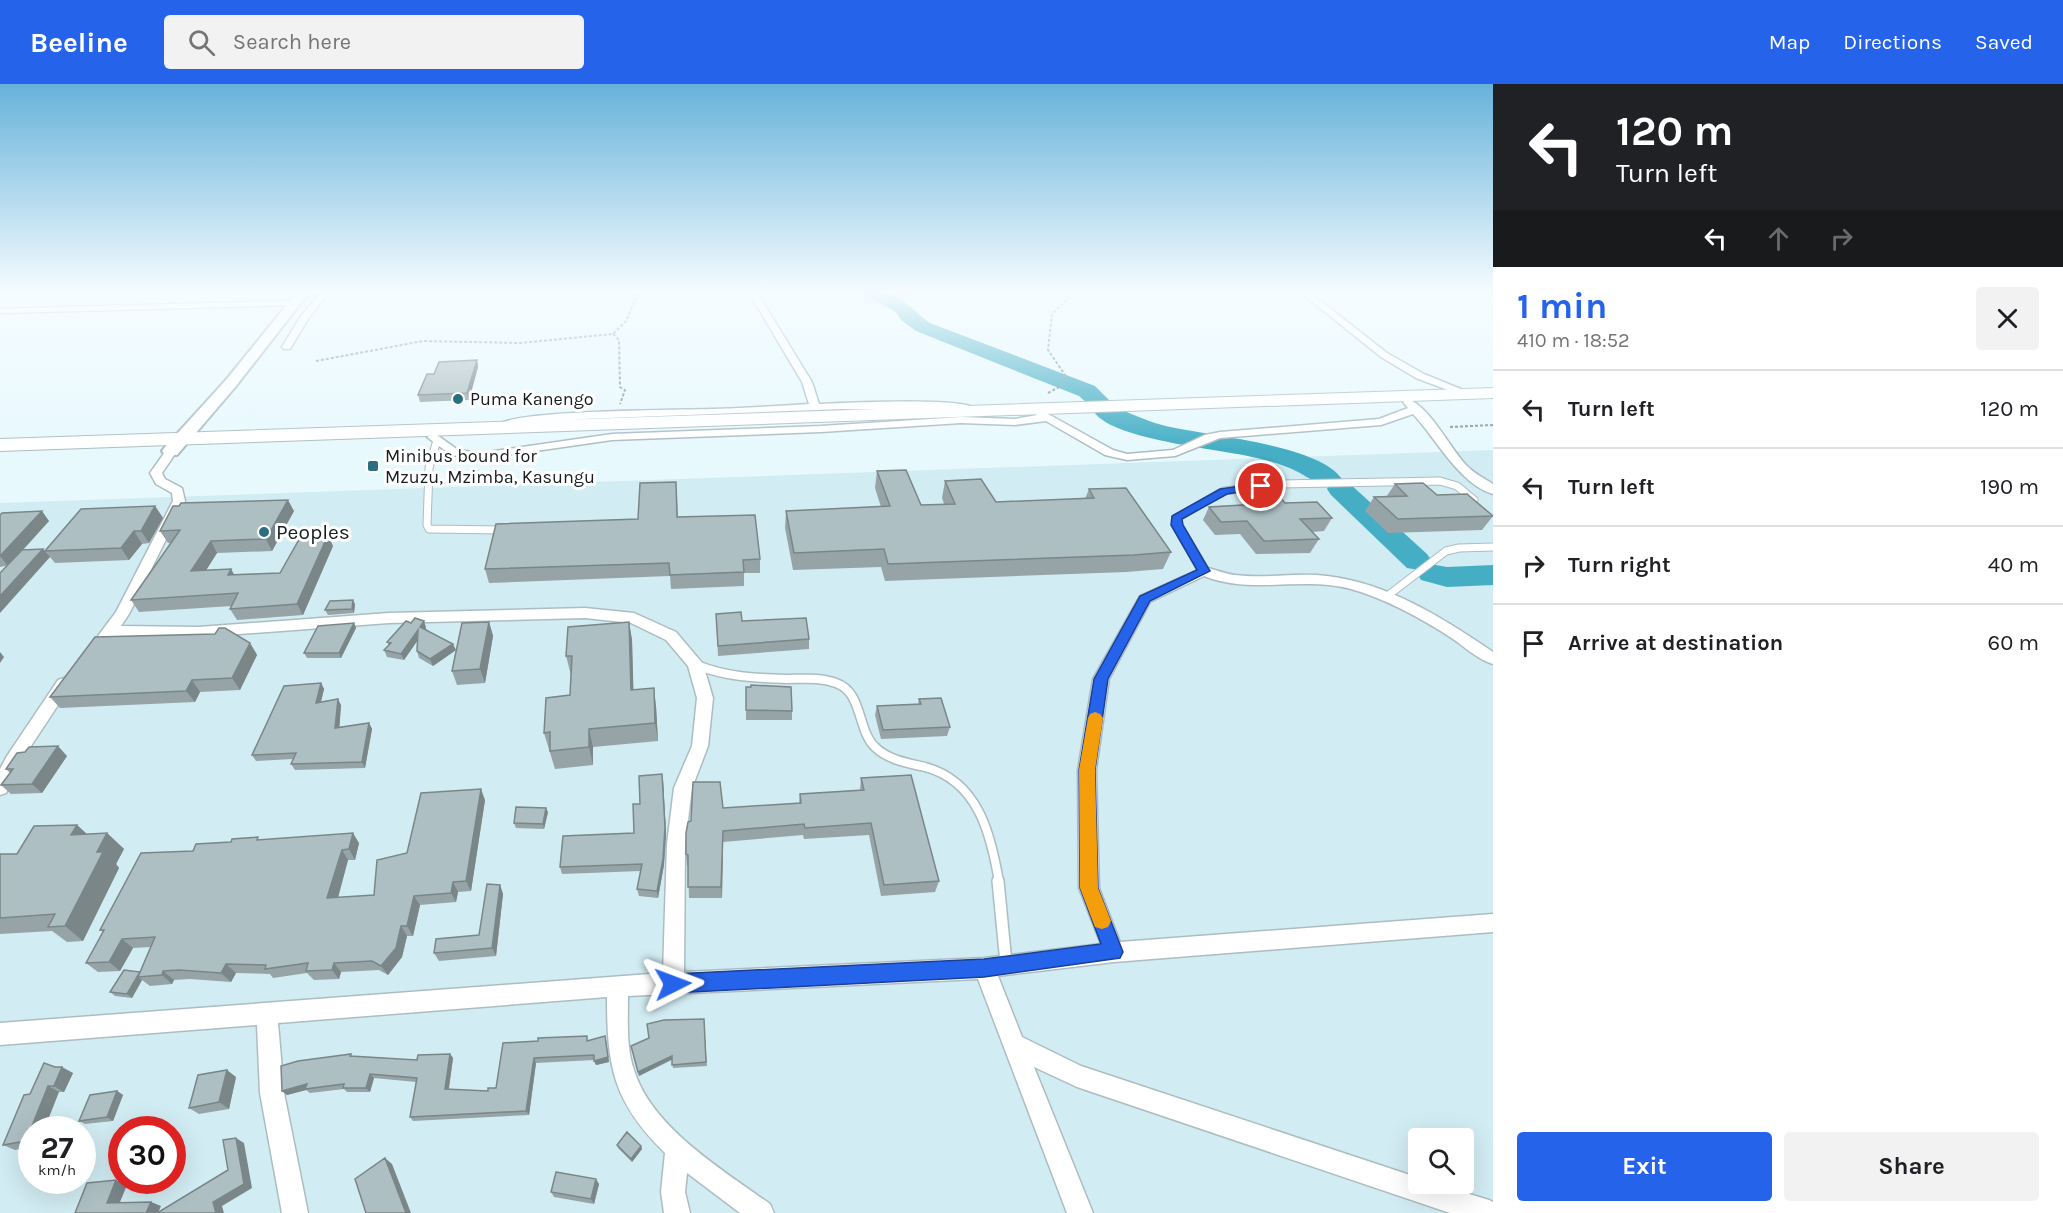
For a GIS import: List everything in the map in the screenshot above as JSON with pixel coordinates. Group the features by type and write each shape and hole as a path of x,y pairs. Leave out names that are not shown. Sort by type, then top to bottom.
{"highway":[{"path":"0,457 492,426 515,428 1041,407 1493,393"},
{"path":"0,445 176,445 435,438 492,433 515,428"}],"main road":[{"path":"176,445 262,344"}],"street":[{"path":"783,344 807,382 815,408"},
{"path":"1370,344 1384,355 1420,376 1468,394"},
{"path":"1402,396 1433,428 1463,470 1493,490"},
{"path":"492,426 529,420 614,415 815,408 933,405 996,410"},
{"path":"435,438 455,453 481,456 612,437 821,429 961,420 1015,422 1041,407 1109,453 1127,457 1142,457 1175,453 1209,437 1220,435 1381,422 1416,409"},
{"path":"96,646 122,614 179,501 178,491 159,481 156,473 176,445"},
{"path":"1114,952 1089,888 1087,770 1101,679 1145,599 1204,571 1235,581 1328,580 1386,597 1436,621 1493,659"},
{"path":"110,631 198,632 389,618 585,613 634,618 671,636 695,664 705,698 700,746 683,788 676,844 673,984"},
{"path":"0,789 5,776 38,722 75,670"},
{"path":"0,1034 617,986 995,967 1114,952 1493,923"},
{"path":"995,967 1016,1046 1080,1213"},
{"path":"617,986 619,1053 623,1071 634,1097 677,1150 761,1213"},
{"path":"267,1015 272,1093 295,1213"},
{"path":"1016,1046 1077,1076 1489,1213"},
{"path":"677,1150 673,1192 677,1213"}],"lane":[{"path":"435,438 429,468 427,525 429,529 518,530"},
{"path":"1204,571 1177,525 1176,518 1224,491 1280,484 1440,481 1457,486 1484,509"},
{"path":"1386,597 1446,551 1459,548 1493,547"},
{"path":"695,664 733,678 827,680 842,685 854,696 865,732 873,747 887,756 946,775 970,795 987,824 997,869 995,967"}],"path":[{"path":"316,362 409,344"},
{"path":"614,415 625,390 620,387 620,344"},
{"path":"1041,407 1061,386 1065,375 1052,359 1048,350 1049,344"},
{"path":"1433,428 1493,426"}],"shaded area":[{"path":"1493,450 1493,1213 0,1213 0,503"}],"building":[{"path":"477,360 467,393 418,395 427,374 434,374 439,362"},
{"path":"906,470 921,505 955,504 945,481 981,479 996,502 1094,498 1089,489 1126,488 1171,552 888,564 884,549 794,553 786,511 890,506 877,471"},
{"path":"676,482 677,517 755,515 760,559 743,560 744,572 670,575 669,563 485,569 496,524 638,519 640,483"},
{"path":"1423,483 1437,495 1467,494 1493,516 1398,519 1374,497 1407,496 1395,484"},
{"path":"1277,494 1285,503 1317,502 1332,518 1300,519 1319,539 1264,541 1247,521 1221,522 1209,507 1260,504 1252,495"},
{"path":"288,500 266,539 211,541 191,571 231,569 228,575 280,573 301,536 328,535 297,604 230,609 238,593 131,600 180,530 160,531 173,506 179,506 181,503"},
{"path":"155,506 141,531 134,531 121,548 45,551 81,509"},
{"path":"42,511 0,556 0,515 2,513"},
{"path":"43,549 0,596 0,573 22,550"},
{"path":"353,600 352,609 325,610 330,601"},
{"path":"741,612 742,621 806,618 809,639 718,646 716,614"},
{"path":"415,618 424,621 420,627 453,644 430,659 417,651 418,630 401,654 384,650 391,643 387,642 406,621 411,623"},
{"path":"489,622 480,669 452,671 462,623"},
{"path":"629,622 631,690 654,688 655,723 589,729 589,747 550,751 550,732 544,733 546,698 570,695 572,656 566,656 568,627"},
{"path":"354,623 339,653 304,653 318,626"},
{"path":"219,628 225,628 250,643 232,678 192,680 186,691 50,697 95,637 215,634"},
{"path":"321,683 316,703 338,699 335,728 369,723 362,762 291,764 296,753 252,755 284,686"},
{"path":"751,685 791,687 792,711 746,710 746,687 751,687"},
{"path":"941,698 950,727 883,730 877,706 921,704 919,699"},
{"path":"58,746 32,784 1,785 13,769 6,769 17,753 25,752 29,747"},
{"path":"662,774 665,827 663,859 657,891 637,889 642,864 560,867 563,836 634,833 633,804 640,804 639,776"},
{"path":"911,775 939,881 884,885 871,823 805,828 804,824 723,831 721,887 688,887 686,833 688,822 691,821 693,782 720,782 723,808 801,803 800,794 864,790 861,778"},
{"path":"481,789 466,881 453,882 451,893 414,896 407,926 401,926 396,948 381,966 372,961 334,963 332,970 306,971 308,963 265,969 266,965 226,964 221,973 179,970 163,971 162,975 138,977 155,937 122,939 109,962 86,963 104,930 100,930 141,853 193,851 196,844 231,842 232,839 258,837 257,840 353,833 349,849 342,850 327,898 374,895 377,860 407,853 421,793"},
{"path":"516,807 546,808 543,824 514,823"},
{"path":"77,825 71,835 107,833 97,852 103,852 65,926 48,927 55,914 0,918 0,854 17,854 34,826"},
{"path":"487,884 500,885 492,948 434,953 436,939 479,935"},
{"path":"124,970 140,972 127,994 110,992"},
{"path":"704,1019 706,1062 672,1065 672,1056 638,1072 631,1046 649,1038 647,1024 664,1020"},
{"path":"587,1036 587,1041 605,1036 608,1057 594,1061 594,1055 534,1058 526,1111 410,1117 417,1078 370,1074 366,1088 343,1088 344,1084 305,1089 307,1084 282,1091 281,1066 298,1061 351,1054 350,1056 417,1060 418,1055 450,1054 445,1089 488,1091 488,1088 496,1088 503,1043 538,1041 538,1038"},
{"path":"44,1063 62,1067 54,1086 48,1086 36,1116 18,1116 18,1142 3,1145 24,1095 30,1094"},
{"path":"227,1070 219,1102 189,1108 198,1075"},
{"path":"117,1091 107,1117 96,1119 96,1116 81,1116 90,1095"},
{"path":"627,1132 641,1146 631,1159 617,1145"},
{"path":"236,1138 244,1184 213,1202 216,1213 157,1213 228,1170 223,1140"},
{"path":"385,1158 406,1213 366,1213 355,1179"},
{"path":"556,1172 596,1179 591,1199 551,1192"},
{"path":"108,1181 108,1194 111,1194 107,1203 151,1202 146,1213 75,1213 83,1194 96,1194 96,1182"}],"waterway":[{"path":"968,344 1087,391 1097,400"},
{"path":"1106,412 1121,420 1171,435 1241,447 1287,458 1329,479"},
{"path":"1340,489 1417,561"},
{"path":"1432,573 1447,577 1493,575"}],"slow traffic":[{"path":"1095,718 1087,770 1089,888 1102,921"}],"place":[{"name":"Puma Kanengo","path":"458,399"},
{"name":"Minibus bound for Mzuzu, Mzimba, Kasungu","path":"373,466"},
{"name":"Peoples","path":"264,532"}],"route":[{"path":"673,984 984,968 1114,952 1089,888 1087,770 1101,679 1145,599 1204,571 1177,525 1176,518 1224,491 1261,486"}]}
